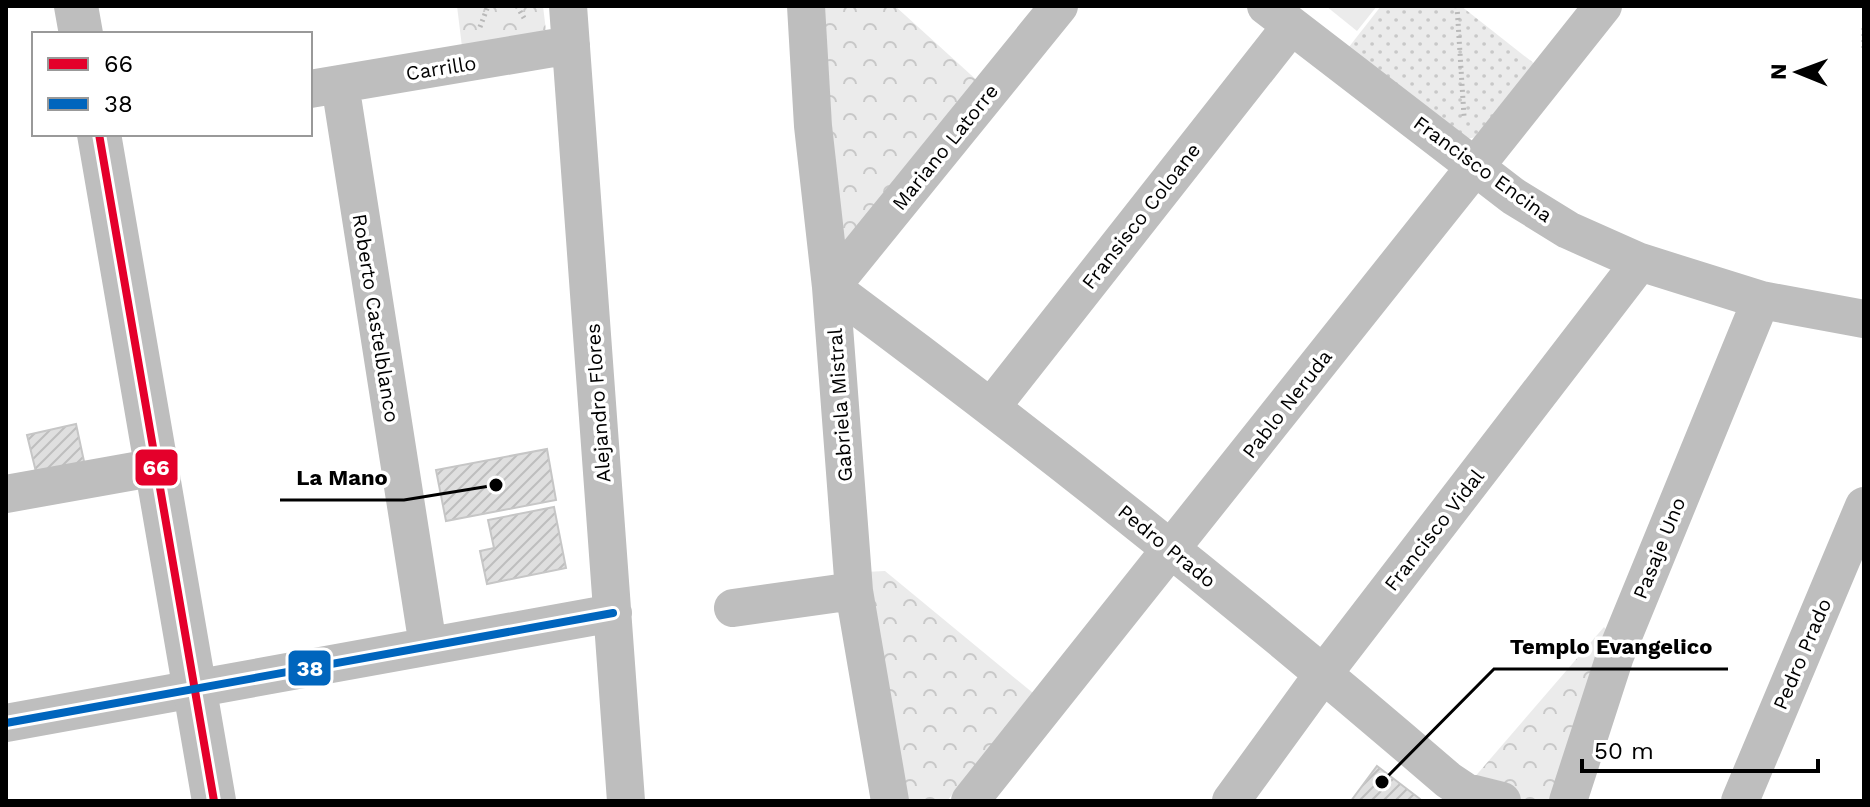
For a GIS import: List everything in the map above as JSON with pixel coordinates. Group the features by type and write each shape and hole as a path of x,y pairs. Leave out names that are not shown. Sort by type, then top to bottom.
{"street":[{"path":"76,6 81,32"},
{"name":"Alejandro Flores","path":"568,6 626,801"},
{"name":"Gabriela Mistral","path":"806,6 813,126 831,287 854,591 890,801"},
{"name":"Mariano Latorre","path":"831,287 1059,6"},
{"name":"Pablo Neruda","path":"970,801 1173,550 1603,6"},
{"name":"Francisco Encina","path":"1278,16 1513,196 1568,230 1640,262 1761,300 1864,319"},
{"name":"Fransisco Coloane","path":"992,406 1278,16"},
{"name":"Carrillo","path":"325,87 571,45"},
{"name":"Roberto Castelblanco","path":"325,87 428,646"},
{"path":"99,136 214,801"},
{"name":"Francisco Vidal","path":"1231,801 1324,673 1640,262"},
{"name":"Pedro Prado","path":"831,287 992,406 1173,550 1324,673 1448,780 1466,792 1502,801"},
{"name":"Pasaje Uno","path":"1568,801 1615,656 1761,300"},
{"path":"6,494 157,467"},
{"name":"Pedro Prado","path":"1740,801 1864,506"},
{"path":"733,608 854,591"},
{"path":"6,723 613,613"}],"path":[{"path":"1457,6 1464,117"},
{"path":"1864,28 1864,48"}],"green space":[{"path":"457,6 543,6 547,39 463,55"},
{"path":"823,6 895,6 981,84 856,245 840,240"},
{"path":"1326,6 1377,6 1357,31"},
{"path":"1381,6 1461,6 1536,65 1477,137 1454,141 1345,52"},
{"path":"885,571 1033,693 947,801 902,801 865,572"},
{"path":"1604,627 1609,633 1554,801 1459,801 1473,779"}],"building":[{"path":"76,424 85,466 37,476 27,435"},
{"path":"547,449 556,500 446,521 436,470"},
{"path":"554,507 566,568 487,584 480,551 494,548 488,520"},
{"path":"1377,766 1420,799 1419,801 1351,801"}],"transit line":[{"name":"66","path":"99,136 214,801"},
{"name":"38","path":"6,723 613,613"}],"place":[{"name":"La Mano","path":"496,485"},
{"name":"Templo Evangelico","path":"1382,782"}]}
